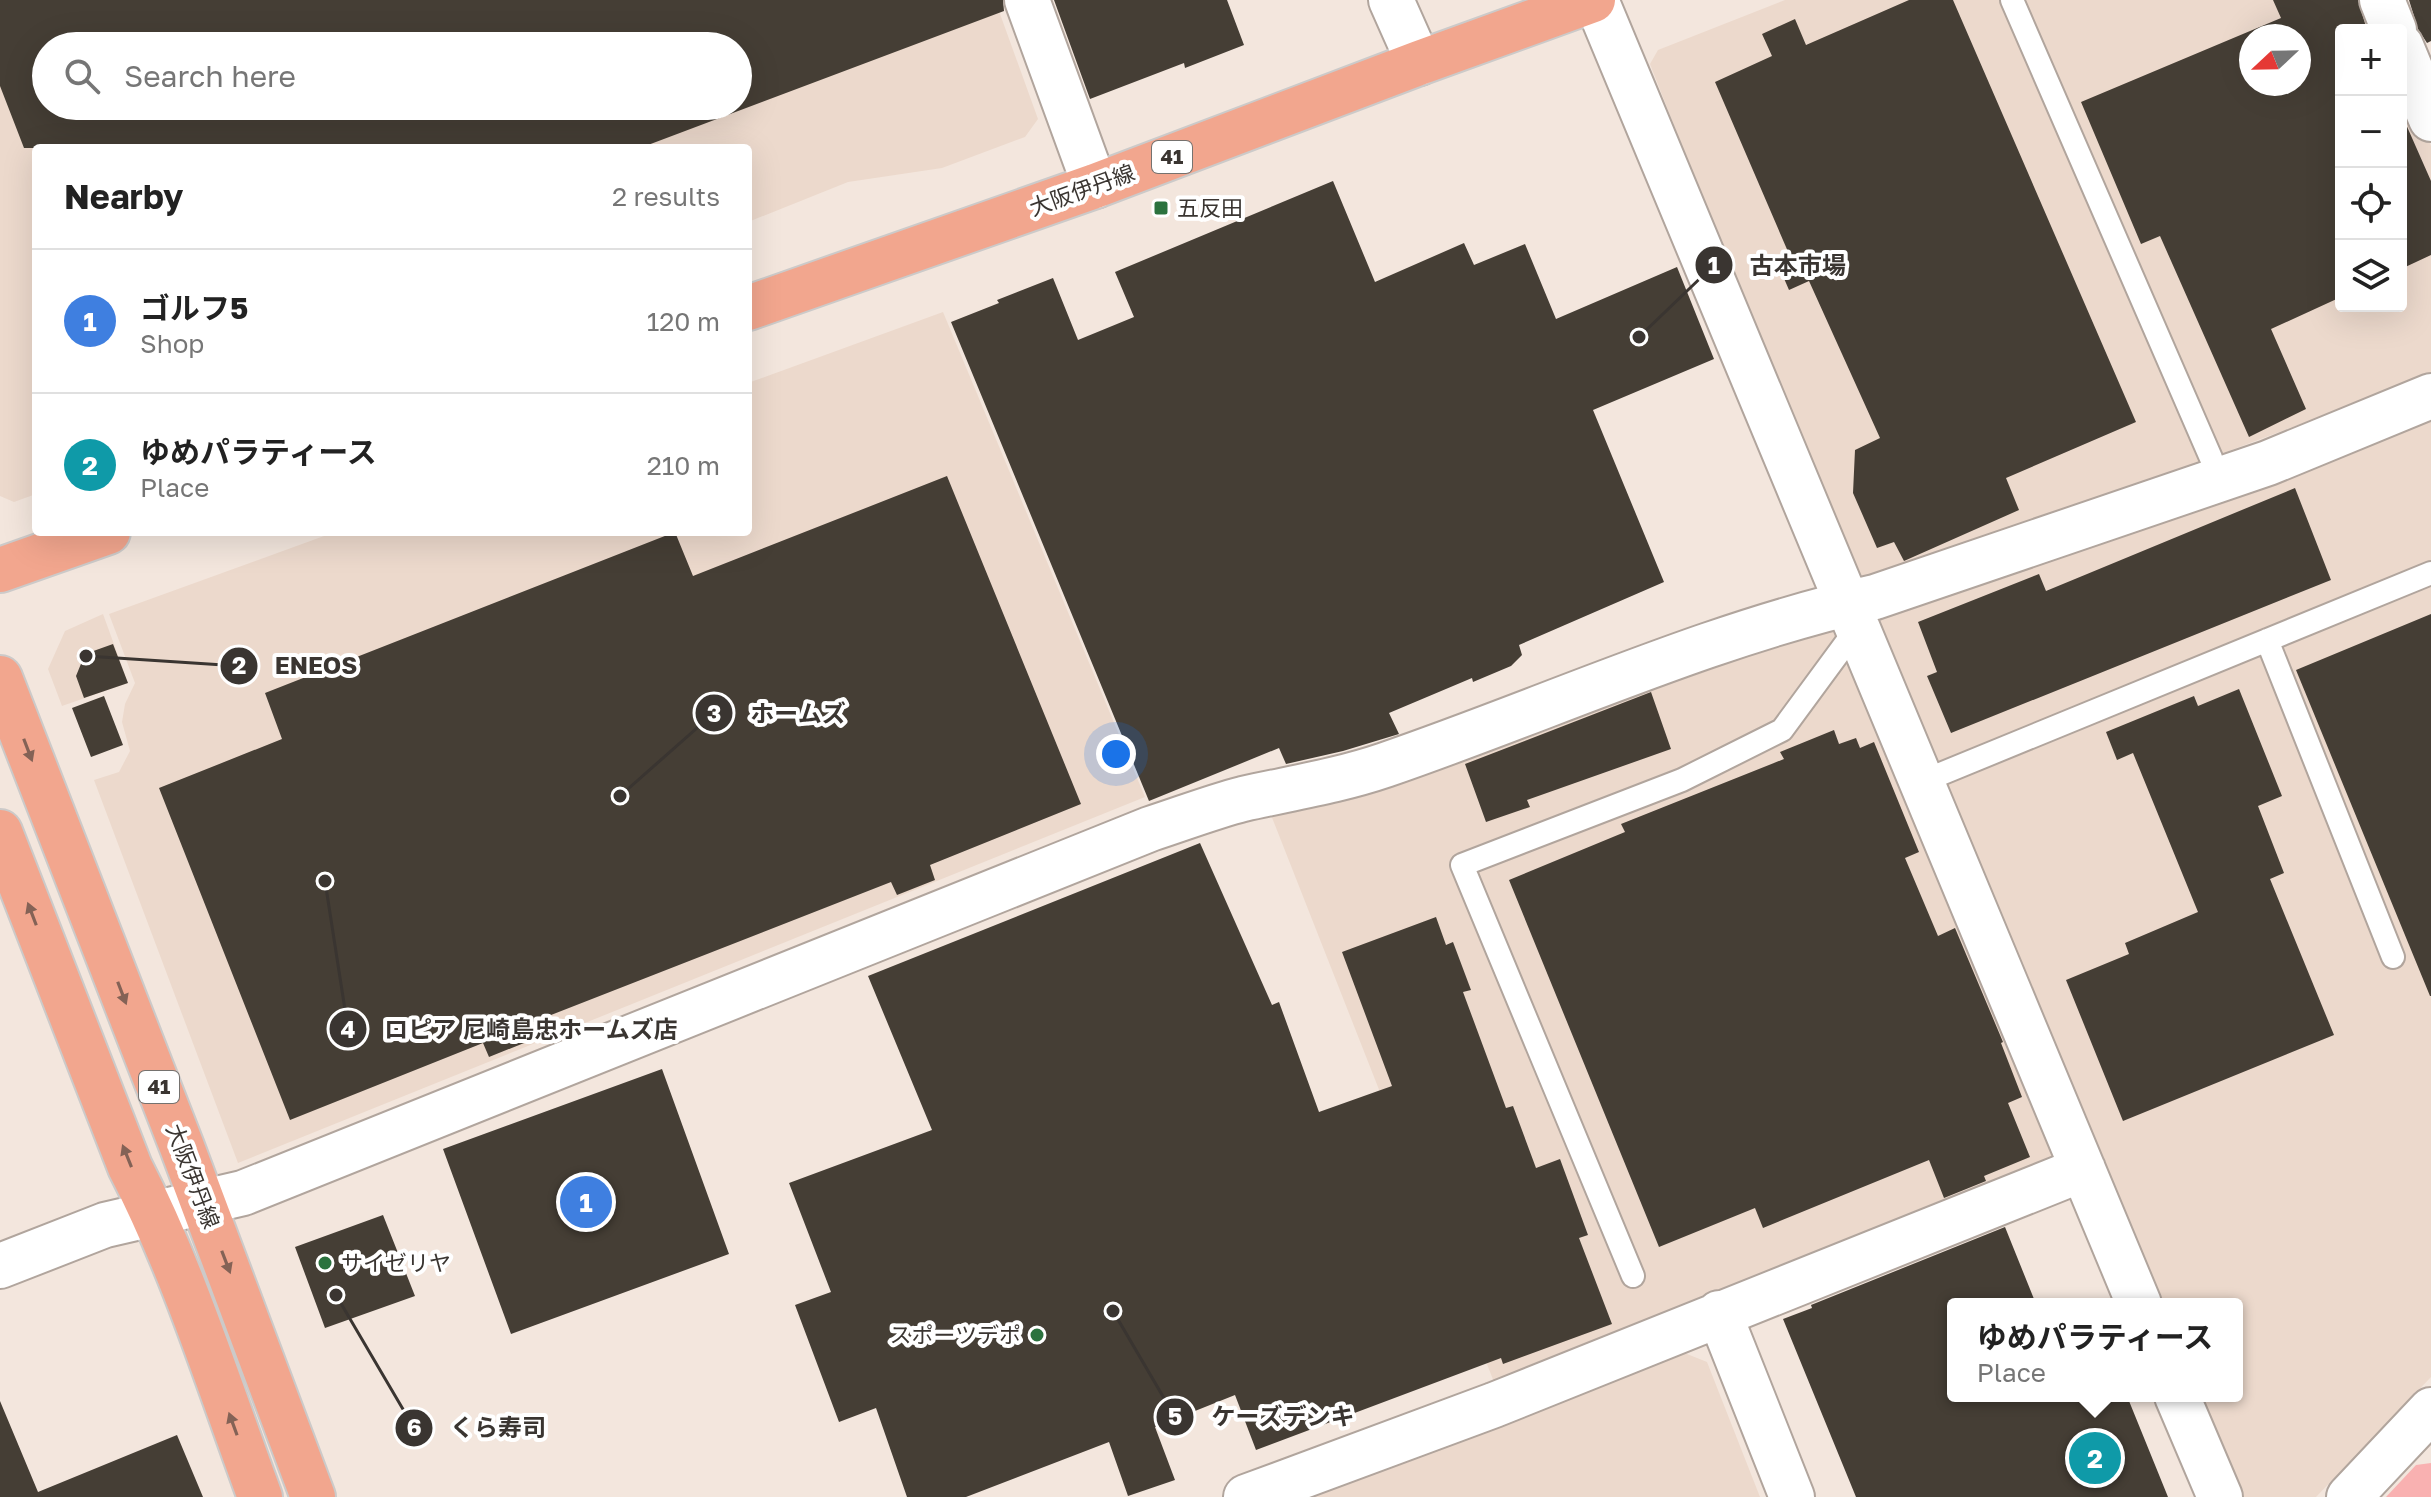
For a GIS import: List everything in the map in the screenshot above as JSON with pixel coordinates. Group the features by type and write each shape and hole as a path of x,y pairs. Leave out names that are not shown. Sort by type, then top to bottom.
{"main road":[{"name":"大阪伊丹線","path":"752,307 1095,186 1594,0"},
{"path":"0,570 97,536"},
{"name":"大阪伊丹線","path":"0,678 313,1497"},
{"name":"41","path":"0,832 130,1167 154,1212 260,1497"}],"street":[{"path":"1027,0 1095,186"},
{"path":"1391,0 1419,63"},
{"path":"1594,0 2137,1298"},
{"path":"2382,0 2409,50 2431,119"},
{"path":"0,1266 105,1225 243,1193 1150,829 1240,800 1335,781 1728,638 1818,609 1852,615 1875,597 2268,463 2431,396"},
{"path":"1246,1497 1494,1405 2083,1169"},
{"path":"1719,1313 1792,1497"},
{"path":"2180,1402 2220,1497"},
{"path":"2349,1497 2426,1424"}],"lane":[{"path":"2012,0 2218,480"},
{"path":"1921,782 2431,573"},
{"path":"1633,1276 1462,865 1682,780 1782,730 1852,615"},
{"path":"2267,640 2393,957"}],"shaded area":[{"path":"0,0 995,0 1038,119 1025,137 942,168 848,182 752,220 752,144 32,144 32,495 14,502 0,496"},
{"path":"1785,0 2371,0 2381,24 2335,24 2335,312 2407,312 2407,88 2431,146 2431,375 2162,476 2038,517 1875,581 1849,574 1650,64 1658,50"},
{"path":"943,312 1145,797 238,1163 94,780 119,772 130,751 122,722 125,704 135,683 109,614 324,536 752,536 752,382"},
{"path":"2431,415 2431,1377 2316,1497 2238,1497 2197,1402 2243,1402 2243,1298 2153,1298 1874,629 1888,607"},
{"path":"103,614 128,683 62,706 48,669 65,631"},
{"path":"1810,628 1841,630 2056,1155 1494,1382 1271,815"},
{"path":"1682,1352 1707,1362 1760,1497 1293,1497"},
{"path":"2431,1463 2431,1497 2386,1497 2416,1465"}],"building":[{"path":"0,0 1003,0 1004,11 752,106 752,32 32,32 32,120 714,120 651,144 32,144 32,148 24,148 0,86"},
{"path":"1054,0 1227,0 1244,45 1185,68 1184,63 1090,99"},
{"path":"1909,0 1953,0 2136,422 2006,478 2019,510 1904,561 1894,542 1877,548 1853,493 1855,450 1880,438 1809,281 1789,290 1776,260 1789,254 1715,82 1772,56 1762,34 1795,19 1806,45"},
{"path":"2273,0 2358,0 2365,24 2335,24 2335,300 2271,329 2306,409 2249,437 2160,236 2141,244 2081,102 2239,36 2239,96 2311,96 2311,24 2267,24 2281,18"},
{"path":"2409,0 2431,0 2431,41 2427,43 2418,29"},
{"path":"2407,127 2431,181 2431,255 2407,266"},
{"path":"1333,181 1375,282 1464,243 1474,265 1525,244 1556,319 1677,267 1714,359 1593,410 1664,582 1519,645 1522,655 1511,666 1473,682 1472,678 1389,713 1399,734 1286,764 1279,748 1149,801 951,322 1053,278 1078,340 1134,317 1115,272"},
{"path":"947,476 1081,804 930,865 935,880 897,895 891,882 528,1024 534,1039 489,1057 483,1043 290,1120 159,788 282,739 265,693 665,536 677,536 693,576"},
{"path":"2295,488 2331,580 1951,733 1927,676 1937,672 1918,622 2039,574 2046,591"},
{"path":"2431,614 2431,996 2430,996 2296,670"},
{"path":"113,644 128,683 84,698 76,676 85,654"},
{"path":"2239,689 2282,796 2258,806 2284,873 2270,879 2334,1035 2123,1121 2066,980 2129,954 2125,943 2198,912 2133,753 2117,760 2106,732 2194,696 2198,706"},
{"path":"1651,692 1671,749 1527,800 1530,807 1486,822 1465,764"},
{"path":"104,696 123,745 91,757 72,708"},
{"path":"1834,730 1839,744 1856,738 1860,748 1874,742 1919,852 1905,858 1938,936 1955,928 2003,1042 2022,1097 2008,1103 2030,1157 1984,1176 1986,1181 1944,1198 1929,1160 1763,1228 1755,1208 1659,1247 1509,880 1625,832 1621,824 1784,759 1780,752"},
{"path":"1200,843 1272,1005 1279,1002 1319,1112 1392,1086 1342,952 1436,917 1446,945 1453,942 1471,990 1463,992 1506,1108 1513,1106 1536,1168 1560,1159 1588,1235 1579,1238 1612,1324 1503,1364 1501,1358 1256,1450 1235,1395 1155,1427 1175,1480 1128,1496 1109,1442 966,1497 907,1497 876,1408 839,1422 795,1305 831,1292 789,1183 932,1130 868,976"},
{"path":"662,1069 729,1254 511,1334 443,1149"},
{"path":"383,1215 415,1296 325,1328 295,1247"},
{"path":"2005,1227 2034,1298 1947,1298 1947,1402 2129,1402 2168,1497 1856,1497 1783,1319 1812,1308 1811,1305"},
{"path":"0,1401 38,1492 177,1435 203,1497 0,1497"}],"place":[{"name":"五反田","path":"1161,208"},
{"name":"古本市場","path":"1639,337"},
{"name":"ENEOS","path":"86,656"},
{"name":"ホームズ","path":"620,796"},
{"name":"ロピア 尼崎島忠ホームズ店","path":"325,881"},
{"name":"ゴルフ5","path":"586,1202"},
{"name":"サイゼリヤ","path":"325,1263"},
{"name":"くら寿司","path":"336,1295"},
{"name":"ケーズデンキ","path":"1113,1311"},
{"name":"スポーツデポ","path":"1037,1335"},
{"name":"ゆめパラティース","path":"2095,1458"}]}
